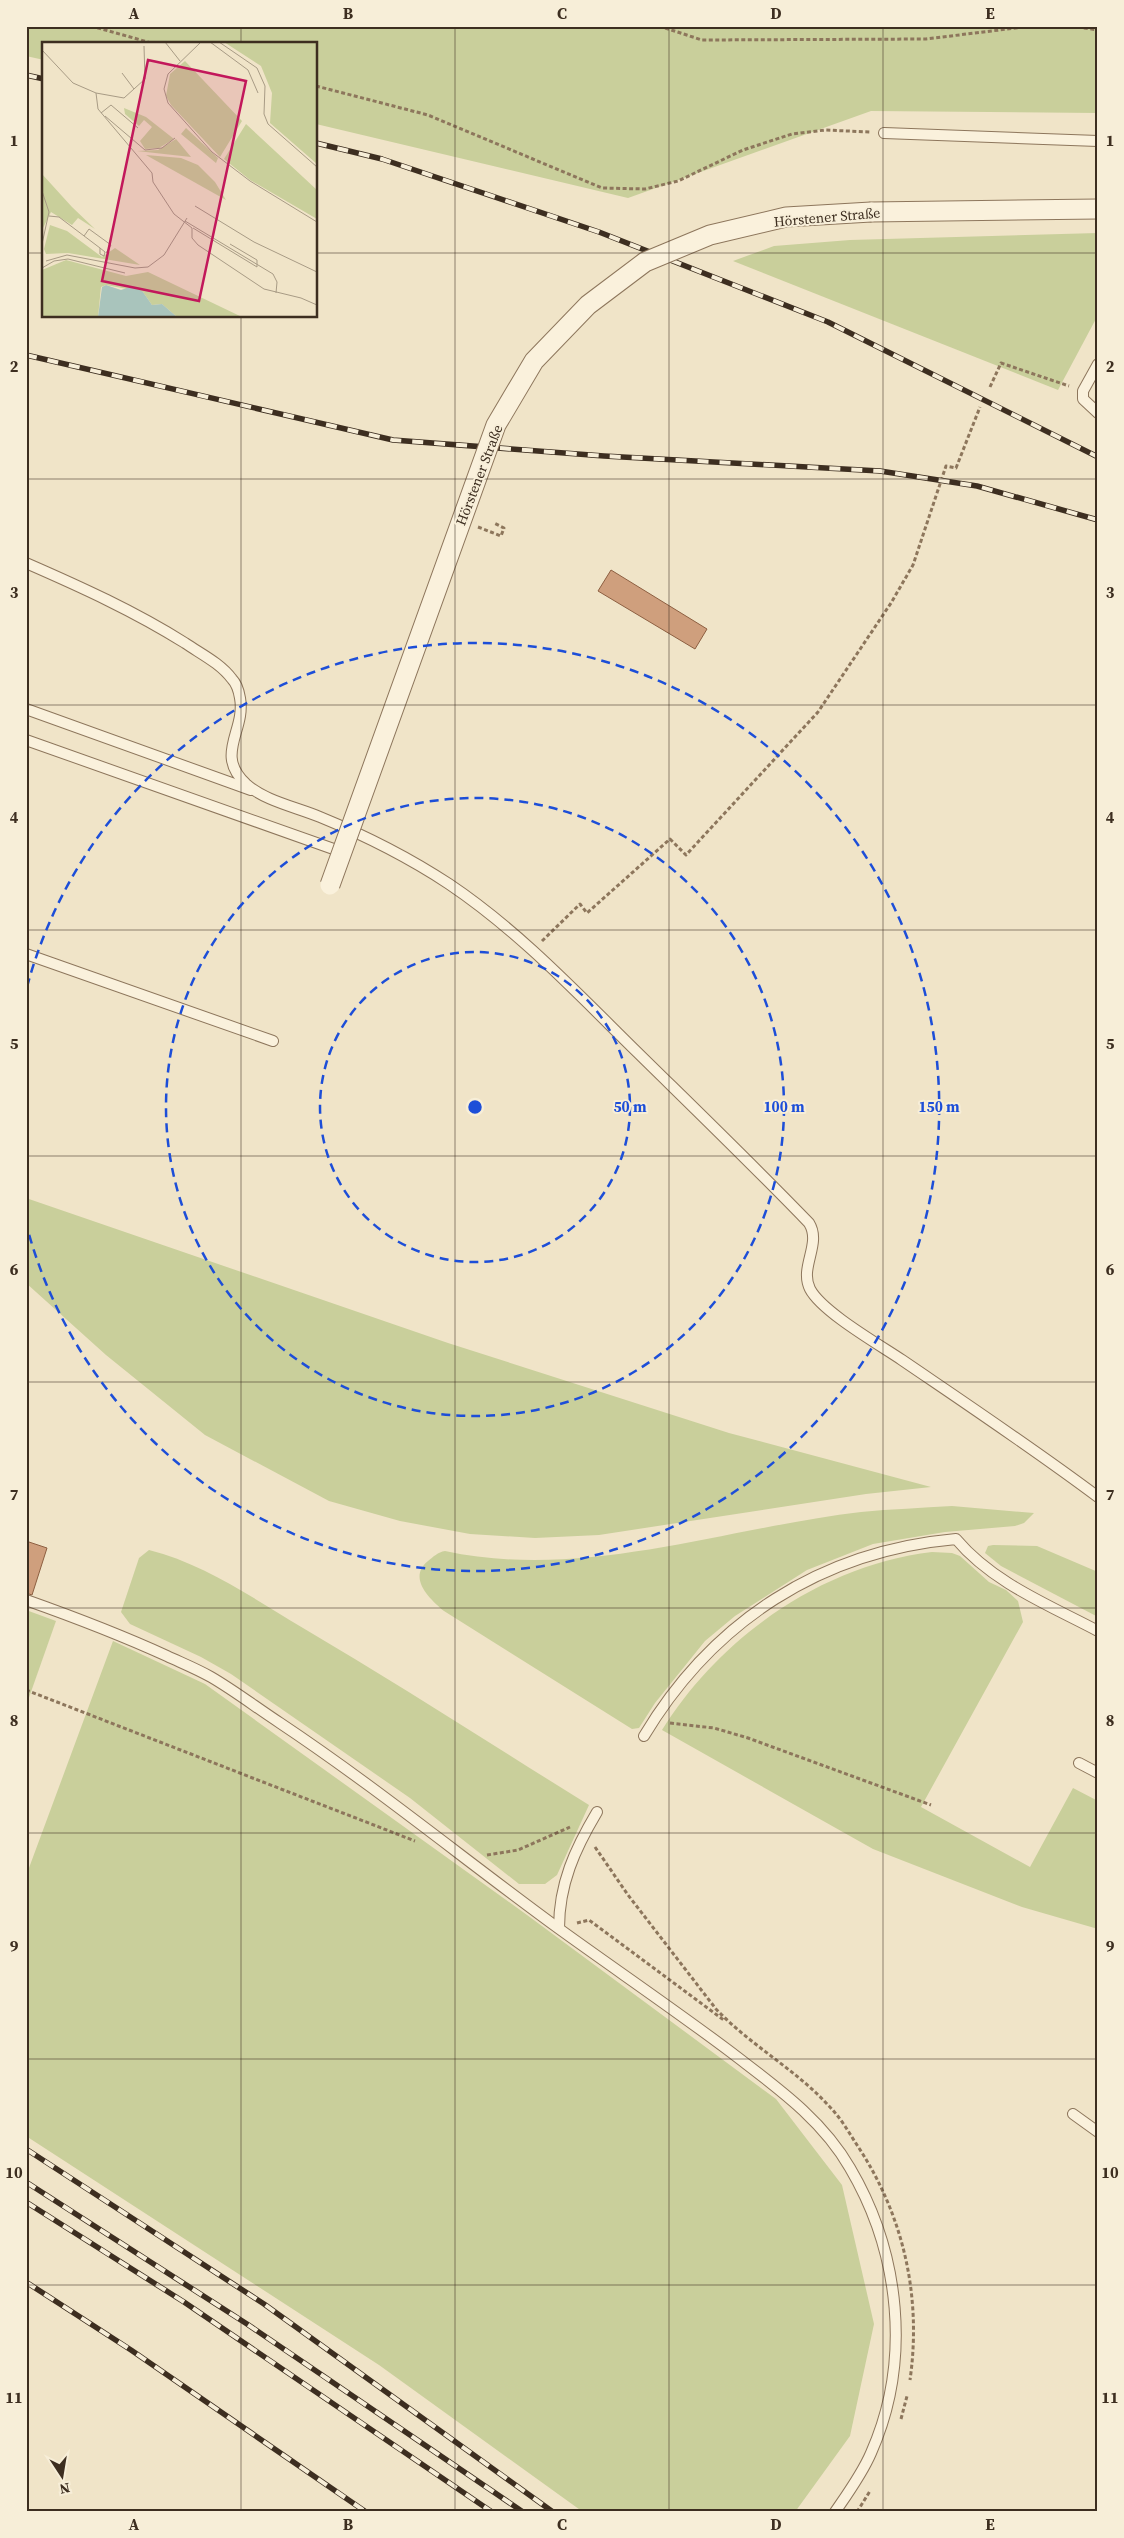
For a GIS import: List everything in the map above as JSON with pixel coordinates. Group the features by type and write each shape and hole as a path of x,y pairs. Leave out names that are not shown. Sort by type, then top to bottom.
{"street":[{"name":"Hörstener Straße","path":"330,885 496,425 534,361 588,305 645,262 710,235 786,217 871,212 1098,209"}],"lane":[{"path":"884,133 1098,141"},
{"path":"1098,364 1084,392 1083,399 1098,413"},
{"path":"26,563 95,593 147,620 218,664 234,680 240,700 231,744 231,758 235,772 247,785 261,794"},
{"path":"26,709 322,818 410,861 478,905 533,950 809,1224 814,1234 806,1277 810,1289 818,1300 867,1336 1033,1448 1098,1497"},
{"path":"26,740 342,852"},
{"path":"26,954 273,1041"},
{"path":"644,1736 665,1701 688,1673 715,1645 743,1621 802,1584 838,1567 870,1555 904,1547 956,1539 967,1552 996,1576 1098,1632"},
{"path":"26,1600 113,1631 210,1676 351,1771 558,1928 784,2093 830,2137 864,2193 888,2259 896,2326 895,2363 890,2395 870,2454 835,2512"},
{"path":"1079,1763 1098,1773"},
{"path":"558,1928 561,1894 566,1872 595,1815"},
{"path":"1073,2114 1098,2132"}],"path":[{"path":"92,26 148,42"},
{"path":"659,26 702,40 926,39 1032,26"},
{"path":"1071,26 1098,30"},
{"path":"318,87 428,115 602,188 645,189 678,181 743,150 792,134 825,130 884,133"},
{"path":"990,387 1000,363 1084,392"},
{"path":"533,950 580,904 588,914 670,839 686,855 818,712 908,578 946,466 956,468 980,407"},
{"path":"488,531 502,536 504,528 494,523"},
{"path":"26,1690 414,1841 427,1843 440,1838"},
{"path":"653,1722 714,1728 782,1749 931,1805"},
{"path":"483,1854 489,1856 518,1850 595,1815 594,1842 598,1854 653,1929 732,2026"},
{"path":"558,1928 588,1920 732,2026 828,2105 860,2149 880,2183 900,2234 912,2290 913,2354 909,2386"},
{"path":"900,2421 907,2395"},
{"path":"857,2512 872,2487"}],"green space":[{"path":"26,26 1098,26 1098,113 871,111 628,198 318,124 318,42 42,42 42,60 26,56"},
{"path":"1098,233 1098,315 1058,390 733,261 774,246 850,240"},
{"path":"26,1198 448,1343 729,1433 931,1487 866,1494 599,1535 535,1538 470,1534 400,1521 329,1501 205,1435 106,1355 26,1283"},
{"path":"952,1506 1034,1513 1024,1523 1015,1526 945,1532 873,1544 807,1570 735,1616 705,1641 655,1703 639,1728 632,1729 444,1611 427,1594 420,1581 422,1568 440,1552 445,1551 497,1559 549,1560 602,1556 654,1549 861,1512"},
{"path":"988,1546 1037,1546 1098,1572 1098,1617 1001,1566 985,1553"},
{"path":"149,1550 190,1564 248,1594 411,1693 589,1805 557,1875 545,1884 519,1884 410,1798 231,1674 201,1657 130,1624 121,1612 139,1558"},
{"path":"932,1552 952,1553 960,1556 989,1582 1006,1590 1018,1601 1023,1622 921,1807 1030,1867 1073,1788 1098,1801 1098,1929 1022,1907 873,1849 662,1730 686,1696 713,1665 744,1636 778,1611 814,1590 852,1572 891,1560"},
{"path":"26,1610 56,1621 26,1706"},
{"path":"113,1641 205,1684 527,1915 776,2099 842,2185 874,2324 850,2436 795,2512 583,2512 379,2365 26,2136 26,1876"}],"building":[{"path":"611,570 707,629 695,649 598,591"},
{"path":"26,1541 47,1548 32,1595 26,1593"}],"railway":[{"path":"26,75 42,79"},
{"path":"318,143 382,159 599,232 828,322 1098,457"},
{"path":"26,355 393,440 604,456 880,471 977,486 1098,520"},
{"path":"26,2149 264,2304 553,2512"},
{"path":"26,2182 247,2324 523,2512"},
{"path":"26,2202 184,2302 492,2512"},
{"path":"26,2282 131,2350 366,2512"}]}
